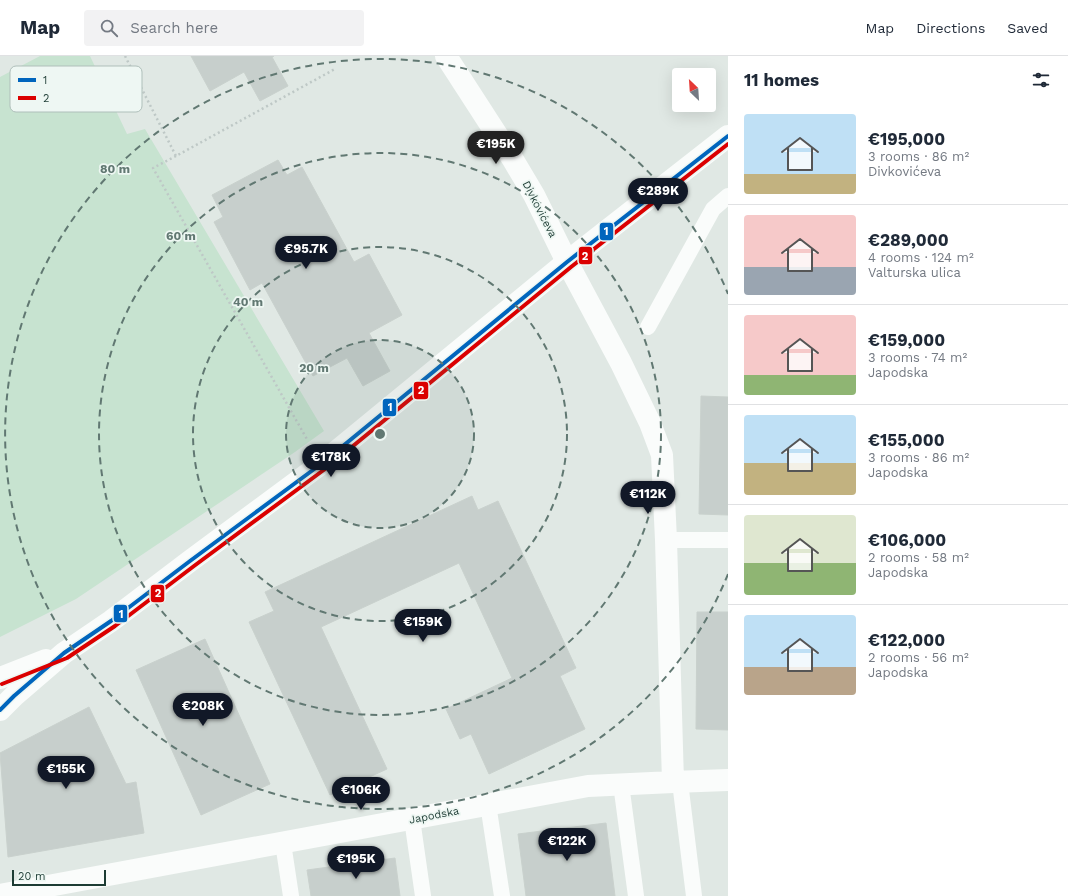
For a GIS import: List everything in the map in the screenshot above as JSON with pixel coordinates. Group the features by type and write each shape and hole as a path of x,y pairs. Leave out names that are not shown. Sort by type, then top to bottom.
{"street":[{"name":"Divkovićeva","path":"446,56 512,158 534,195 567,262 621,362 650,423 662,455 677,782"},
{"path":"0,710 64,653 111,621 321,464 567,262 728,136"},
{"path":"0,678 64,653"},
{"name":"Japodska","path":"0,895 588,786 728,780"}],"lane":[{"path":"648,327 713,209 728,196"},
{"path":"666,540 728,540"},
{"path":"677,782 694,896"},
{"path":"621,784 636,896"},
{"path":"488,804 502,896"},
{"path":"412,819 424,896"},
{"path":"283,843 291,896"}],"path":[{"path":"125,56 130,66"},
{"path":"321,464 153,168 335,69"},
{"path":"142,89 176,156"}],"green space":[{"path":"40,56 90,56 95,66 21,66"},
{"path":"10,72 10,112 117,112 127,134 145,129 324,431 76,599 0,637 0,77"}],"building":[{"path":"191,56 274,56 272,57 288,86 260,101 244,72 210,91"},
{"path":"278,160 287,175 302,167 354,262 369,254 402,315 369,333 390,371 363,386 347,358 313,376 262,283 250,290 214,222 223,217 212,195"},
{"path":"701,396 728,397 728,515 699,514"},
{"path":"472,496 478,510 498,501 576,668 560,676 585,729 489,774 471,734 460,739 446,709 512,678 459,563 321,627 387,769 330,795 249,622 274,611 265,592"},
{"path":"697,612 728,612 728,730 696,729"},
{"path":"205,639 270,784 201,815 136,670"},
{"path":"89,707 126,784 136,782 144,833 8,857 0,753"},
{"path":"606,823 615,896 526,896 518,834"},
{"path":"395,858 400,896 311,896 307,870"}],"transit line":[{"name":"1","path":"0,710 64,653 111,621 321,464 567,262 728,136"},
{"name":"2","path":"2,684 67,658 115,626 325,469 571,267 728,144"}]}
